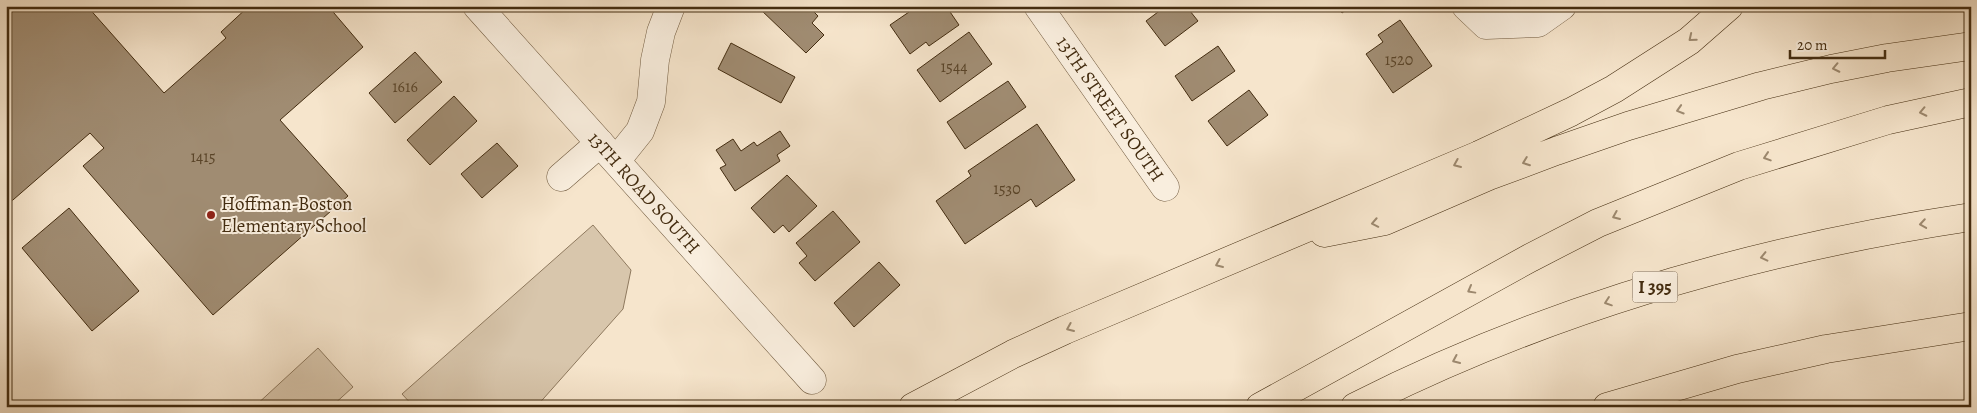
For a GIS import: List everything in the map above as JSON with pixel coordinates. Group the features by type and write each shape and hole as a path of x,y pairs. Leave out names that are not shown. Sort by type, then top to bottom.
{"highway":[{"path":"913,407 1013,354 1264,245 1479,155 1571,112 1614,89 1689,41 1729,6"},
{"path":"1264,245 1385,221 1489,176 1556,151 1628,126 1761,86 1831,69 1888,58 1971,46"},
{"path":"1260,407 1530,258 1598,223 1739,166 1888,120 1971,102"},
{"name":"I 395","path":"1355,407 1470,354 1550,322 1633,293 1718,268 1809,246 1896,228 1971,216"},
{"path":"1607,407 1737,369 1826,349 1971,326"},
{"path":"949,407 1013,354"}],"street":[{"name":"13TH ROAD SOUTH","path":"477,6 812,380"},
{"path":"561,177 608,152 640,131 651,102 655,60 661,32 671,6"},
{"name":"13TH STREET SOUTH","path":"1038,6 1165,187"},
{"path":"1466,6 1486,25 1538,23 1562,6"}],"shaded area":[{"path":"593,225 631,270 623,309 536,407 414,407 402,394"},
{"path":"318,348 353,387 331,407 254,407"}],"building":[{"path":"6,6 87,6 164,93 226,38 221,32 249,6 328,6 363,47 280,120 348,196 213,315 83,166 104,148 90,133 6,206"},
{"path":"763,6 808,6 818,16 812,23 824,35 806,53 760,9"},
{"path":"909,6 946,6 959,25 929,46 926,42 910,54 890,25 909,12 906,8"},
{"path":"1166,6 1186,6 1198,21 1165,46 1146,21"},
{"path":"1337,6 1351,6 1342,13"},
{"path":"1400,20 1432,66 1393,93 1366,54 1383,42 1378,35"},
{"path":"969,32 992,64 940,102 917,70"},
{"path":"731,43 795,77 781,103 718,69"},
{"path":"1218,46 1235,71 1192,101 1175,76"},
{"path":"415,52 442,82 395,123 369,93"},
{"path":"1008,81 1026,107 965,149 947,122"},
{"path":"1249,90 1268,115 1227,146 1208,121"},
{"path":"454,96 477,121 430,165 407,140"},
{"path":"1037,124 1075,180 1036,207 1031,199 965,244 936,201 971,176 968,171"},
{"path":"780,131 790,146 777,155 780,161 735,191 720,168 726,165 716,150 733,139 741,151 754,142 757,146"},
{"path":"497,143 518,166 482,198 461,174"},
{"path":"787,175 817,206 789,232 783,225 774,233 751,208"},
{"path":"69,208 139,291 92,331 22,248"},
{"path":"833,211 860,242 815,281 799,263 807,256 796,243"},
{"path":"879,262 900,285 854,327 834,303"}],"place":[{"name":"Hoffman-Boston Elementary School","path":"211,215"}]}
